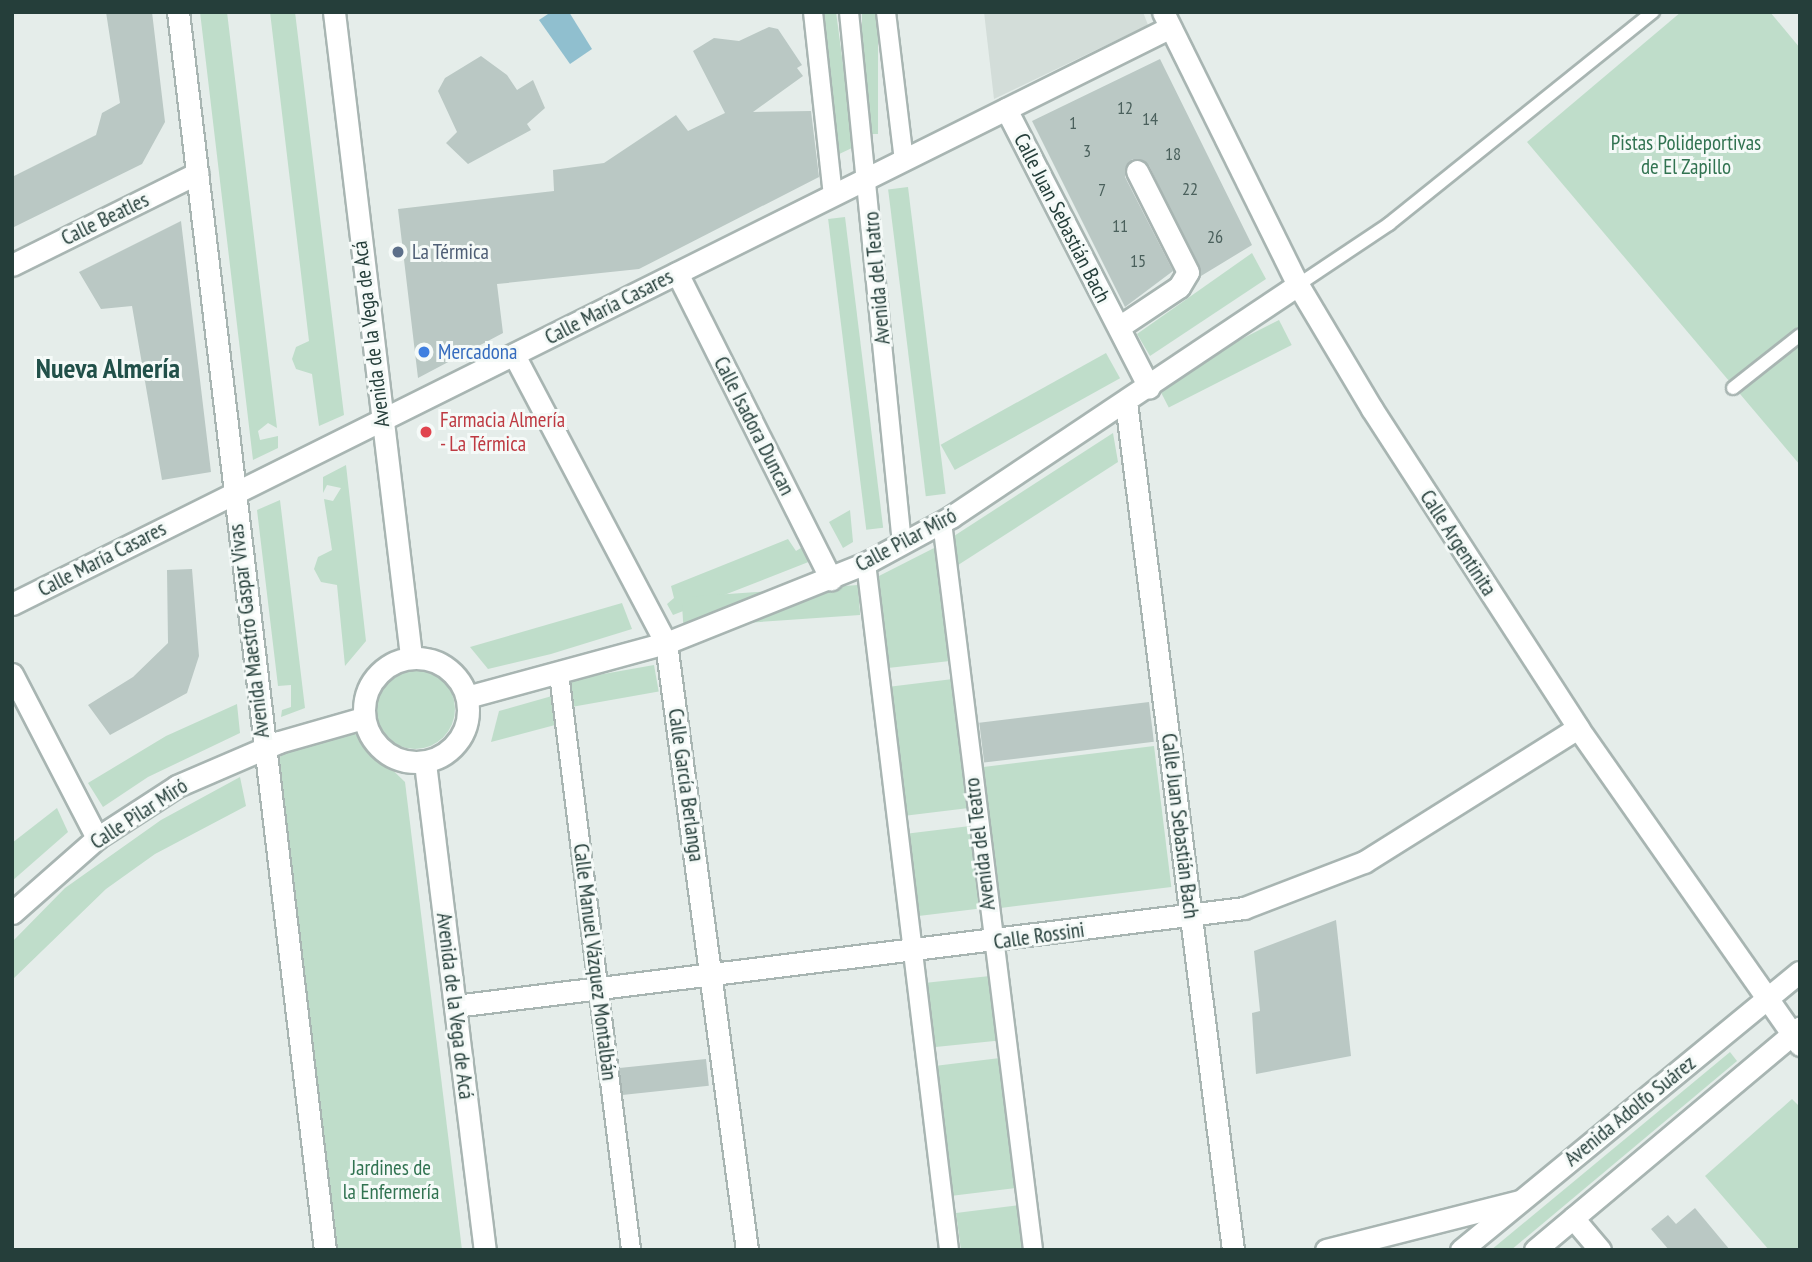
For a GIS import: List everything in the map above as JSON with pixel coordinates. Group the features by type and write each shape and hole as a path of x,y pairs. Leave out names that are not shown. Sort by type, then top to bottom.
{"street":[{"name":"Avenida Maestro Gaspar Vivas","path":"178,12 263,749 325,1250"},
{"name":"Avenida de la Vega de Acá","path":"334,12 411,656"},
{"name":"Avenida del Teatro","path":"813,12 833,195"},
{"name":"Avenida del Teatro","path":"849,12 868,178 902,544"},
{"path":"886,12 904,160"},
{"name":"Calle María Casares","path":"12,604 1006,109 1166,20"},
{"name":"Calle Argentinita","path":"1166,20 1298,285 1372,409 1578,728 1764,1002 1797,1036"},
{"name":"Calle Juan Sebastián Bach","path":"1006,109 1149,387"},
{"name":"Calle Juan Sebastián Bach","path":"1119,327 1178,286 1188,272 1137,171"},
{"name":"Calle Beatles","path":"12,265 197,173"},
{"name":"Calle Isadora Duncan","path":"677,273 831,579"},
{"name":"Calle Pilar Miró","path":"467,697 666,643 866,563 942,522 1149,387 1298,285"},
{"name":"Calle García Berlanga","path":"514,355 666,643 747,1250"},
{"name":"Calle Juan Sebastián Bach","path":"1126,402 1233,1250"},
{"name":"Avenida del Teatro","path":"942,522 992,942 1033,1250"},
{"path":"866,563 910,953 949,1250"},
{"path":"411,656 445,665 467,697 461,736 445,754 425,763 382,750 363,718 365,695 378,674 411,656"},
{"path":"12,674 97,838"},
{"name":"Calle Manuel Vázquez Montalbán","path":"559,674 631,1250"},
{"name":"Calle Pilar Miró","path":"12,913 97,838 177,786 263,749 363,718"},
{"name":"Calle Rossini","path":"455,1006 910,953 1244,908 1364,862 1578,728"},
{"name":"Avenida de la Vega de Acá","path":"425,763 485,1250"},
{"name":"Avenida Adolfo Suárez","path":"1461,1250 1800,972"},
{"path":"1535,1250 1797,1036"},
{"path":"1326,1250 1372,1247 1520,1201"},
{"path":"1573,1218 1600,1250"}],"lane":[{"path":"1298,285 1400,216 1653,12"},
{"path":"1733,388 1800,335"}],"shaded area":[{"path":"984,12 1143,12 1148,25 994,99"}],"green space":[{"path":"200,12 227,12 277,428 268,423 258,431 260,440 278,436 278,448 253,460"},
{"path":"270,12 295,12 344,415 319,426 312,374 296,369 292,359 296,347 309,341"},
{"path":"820,12 836,12 854,147 835,156"},
{"path":"862,12 878,12 878,134 862,134"},
{"name":"Pistas Polideportivas de El Zapillo","path":"1681,12 1770,12 1800,48 1800,465 1527,142"},
{"path":"908,187 946,494 926,496 888,189"},
{"path":"845,217 883,528 866,530 828,219"},
{"path":"1252,253 1266,279 1150,356 1137,334"},
{"path":"1279,320 1292,345 1169,408 1156,383"},
{"path":"1106,353 1120,378 955,470 941,445"},
{"path":"1113,433 1118,462 955,567 954,536"},
{"path":"346,465 366,641 345,666 337,585 321,582 314,569 318,557 332,550 324,499 333,501 341,488 327,485 323,493 323,477"},
{"path":"280,500 305,708 281,717 282,710 291,707 291,685 278,686 257,510"},
{"path":"850,510 853,542 843,548 829,522"},
{"path":"788,539 796,551 804,546 811,561 673,615 667,604 674,598 671,586"},
{"path":"936,547 950,661 888,668 877,577"},
{"path":"858,585 860,615 684,627 681,597"},
{"path":"622,603 632,629 551,654 488,669 470,647"},
{"path":"654,665 659,692 570,707 565,681"},
{"path":"415,669 430,672 443,681 452,694 455,709 452,724 443,737 430,746 415,749 400,746 387,737 378,724 375,709 378,694 387,681 400,672"},
{"path":"953,679 969,808 907,816 891,687"},
{"path":"552,696 555,725 491,742 499,711"},
{"path":"237,704 240,733 148,777 103,807 88,783 166,736"},
{"name":"Jardines de la Enfermería","path":"352,731 405,782 462,1250 338,1250 278,761 284,751"},
{"path":"1154,746 1171,887 1001,908 983,767"},
{"path":"240,777 246,806 155,854 106,889 12,980 12,942 65,888 161,820"},
{"path":"57,808 68,832 12,881 12,843"},
{"path":"970,826 980,908 919,916 908,834"},
{"path":"990,976 997,1041 933,1047 926,983"},
{"path":"1730,1052 1737,1061 1511,1250 1491,1250"},
{"path":"1000,1058 1016,1188 952,1196 936,1066"},
{"path":"1792,1099 1800,1107 1800,1250 1769,1250 1705,1176"},
{"path":"1020,1205 1026,1250 961,1250 956,1213"}],"water":[{"path":"551,12 569,12 592,49 570,64 539,20"}],"building":[{"path":"106,12 152,12 165,122 142,164 12,228 12,177 96,135 102,113 120,103"},
{"path":"769,27 778,29 802,65 797,68 803,76 753,112 811,111 819,177 639,269 497,284 503,333 418,378 398,209 554,191 553,170 604,163 676,115 688,131 725,113 693,51 714,38 739,41"},
{"path":"481,56 507,75 517,90 533,80 545,108 527,124 531,130 468,164 446,143 457,132 438,91 445,78"},
{"path":"1160,59 1252,245 1201,276 1149,165 1132,159 1125,177 1173,271 1125,307 1032,121"},
{"path":"181,221 211,472 162,480 132,306 101,309 79,272"},
{"path":"192,569 199,656 187,693 110,735 88,705 133,677 168,643 167,570"},
{"path":"1149,702 1154,742 984,763 979,723"},
{"path":"1336,920 1351,1056 1256,1074 1252,1013 1260,1011 1254,951"},
{"path":"706,1059 709,1086 622,1095 619,1068"},
{"path":"1695,1208 1730,1250 1669,1250 1651,1229 1668,1215 1676,1224"}],"place":[{"name":"La Térmica","path":"398,252"},
{"name":"Mercadona","path":"424,352"},
{"name":"Farmacia Almería - La Térmica","path":"426,432"}],"district":[{"name":"Nueva Almería","path":"108,368"}]}
